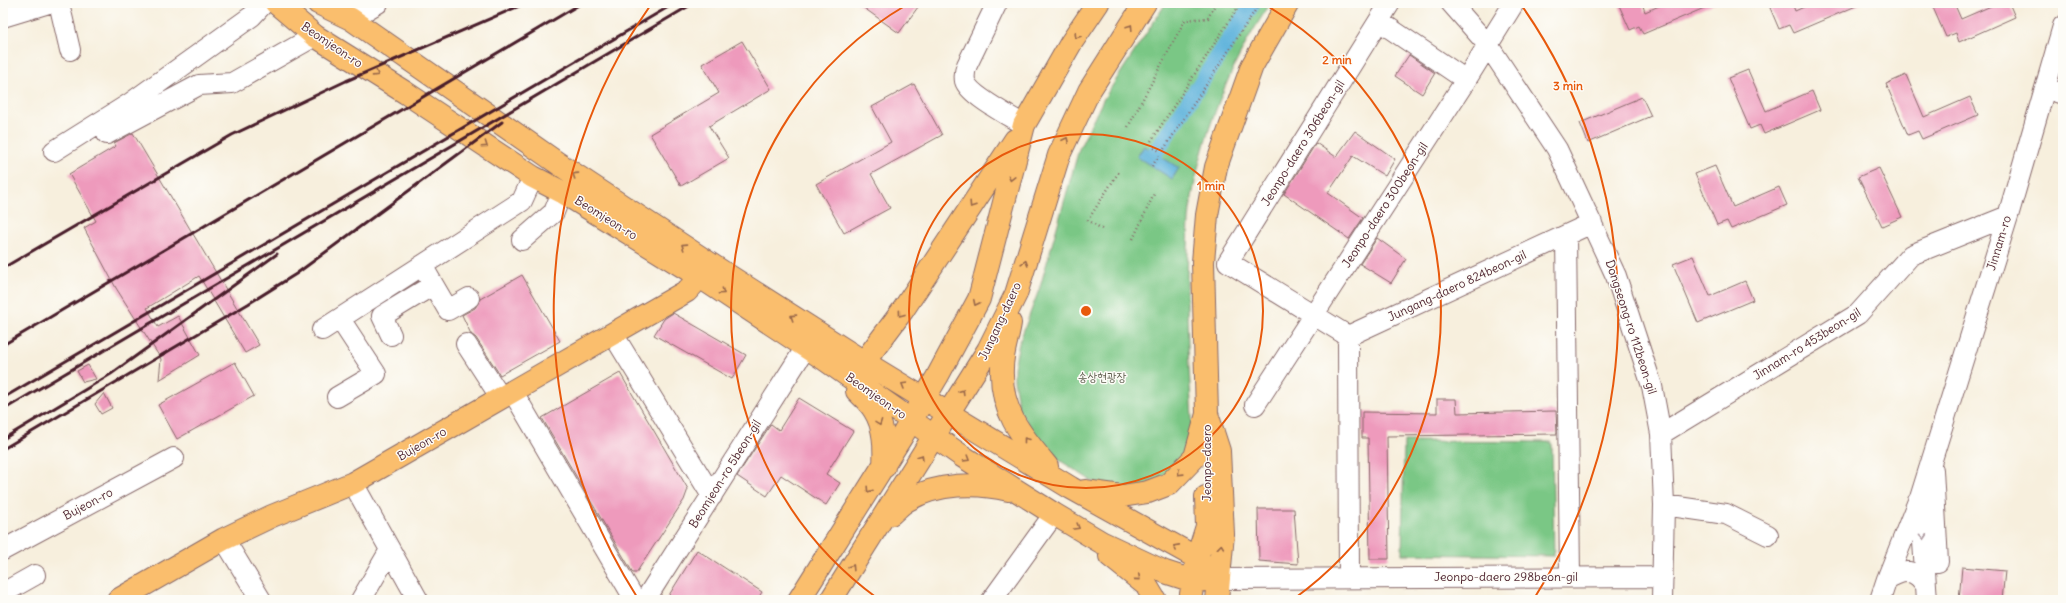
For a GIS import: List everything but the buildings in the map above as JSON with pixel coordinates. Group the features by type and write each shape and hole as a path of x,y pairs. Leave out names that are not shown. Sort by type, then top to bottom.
{"main road":[{"name":"Beomjeon-ro","path":"276,3 315,36 406,93 533,177 706,271 949,413"},
{"name":"Beomjeon-ro","path":"318,3 351,19 559,164 706,271 806,347 934,437"},
{"path":"864,362 903,310 1024,125 1071,44 1098,3"},
{"name":"Jungang-daero","path":"831,600 988,350 1016,294 1059,155 1089,91 1145,3"},
{"path":"1016,294 1002,368 1008,413 1019,432 1065,484 1097,494 1122,496 1148,492 1169,484 1195,457 1207,414 1203,262 1207,214 1216,167 1252,66 1288,3"},
{"path":"798,600 884,466 925,398 979,299 996,239 1024,125"},
{"name":"Bujeon-ro","path":"120,599 224,539 272,516 353,483 687,291 706,271"},
{"path":"840,370 874,411 882,430 885,450 884,466"},
{"path":"934,437 1054,514 1101,542 1165,572 1192,591 1218,579 1197,558 1065,484 949,413"},
{"name":"Jeonpo-daero","path":"1192,591 1197,558 1207,526 1205,448 1207,414"},
{"name":"Jeonpo-daero","path":"1207,414 1219,451 1222,534 1217,600"},
{"path":"880,524 907,500 934,490 975,484 1024,494"},
{"path":"1101,542 1112,559 1146,585 1155,600"}],"street":[{"path":"3,17 49,3"},
{"path":"59,3 70,50"},
{"path":"54,150 132,102 252,16 264,3"},
{"path":"351,19 378,3"},
{"path":"997,3 964,72 965,81 970,89 982,98 1024,125"},
{"name":"Jeonpo-daero 306beon-gil","path":"1228,262 1390,3"},
{"name":"Dongseong-ro 112beon-gil","path":"1451,3 1488,45 1557,149 1616,276 1652,386 1662,434 1664,505 1662,600"},
{"name":"Jeonpo-daero 300beon-gil","path":"1255,405 1466,80 1514,3"},
{"path":"1379,21 1466,80"},
{"name":"Jinnam-ro","path":"1927,593 1920,498 2008,216 2054,91 2063,26"},
{"path":"107,134 199,85 232,83 315,36"},
{"path":"322,330 522,202 533,177"},
{"path":"522,240 554,212 562,192"},
{"name":"Jinnam-ro 453beon-gil","path":"1662,434 1858,314 1911,255 2008,216"},
{"name":"Jungang-daero 824beon-gil","path":"1348,336 1592,223"},
{"path":"1566,235 1570,576"},
{"path":"1203,262 1228,262 1348,336 1349,577"},
{"path":"422,266 448,310 469,298"},
{"path":"392,335 382,316 412,302 433,285"},
{"path":"337,397 376,374 340,319"},
{"path":"613,334 712,496"},
{"path":"466,344 507,395 635,600"},
{"name":"Beomjeon-ro 5beon-gil","path":"645,600 806,347"},
{"name":"Bujeon-ro","path":"3,550 174,458"},
{"name":"Jinnam-ro","path":"1932,458 1940,600"},
{"path":"353,483 418,600"},
{"path":"1880,600 1920,498"},
{"path":"1664,505 1726,514 1768,535"},
{"path":"992,600 1054,514"},
{"path":"224,539 261,600"},
{"path":"361,600 390,550"},
{"path":"1887,579 1897,573 1908,571 1920,576 1927,593"},
{"path":"3,593 35,575"},
{"name":"Jeonpo-daero 298beon-gil","path":"1218,579 1663,576"}],"path":[{"path":"1128,127 1185,20 1208,18 1216,3"},
{"path":"1151,141 1241,3"},
{"path":"1164,149 1260,3"},
{"path":"1154,148 1160,151"},
{"path":"1152,166 1159,156"},
{"path":"1102,229 1088,220 1120,170"},
{"path":"1133,239 1155,192"}],"green space":[{"name":"송상현광장","path":"1166,3 1271,3 1242,50 1219,102 1201,156 1189,215 1187,295 1193,434 1191,448 1170,472 1135,490 1098,485 1053,456 1040,443 1019,410 1014,380 1014,367 1019,343 1040,287 1079,149 1103,100"},
{"path":"1404,441 1552,442 1554,556 1402,554"}],"water":[{"path":"1144,146 1179,168 1172,179 1137,157"}],"waterway":[{"path":"1155,153 1253,3"}],"railway":[{"path":"3,268 232,135 346,81 526,3"},
{"path":"3,345 582,3"},
{"path":"3,398 675,3"},
{"path":"3,410 694,3"},
{"path":"3,449 296,274 502,122"},
{"path":"3,439 111,374 277,254"}]}
